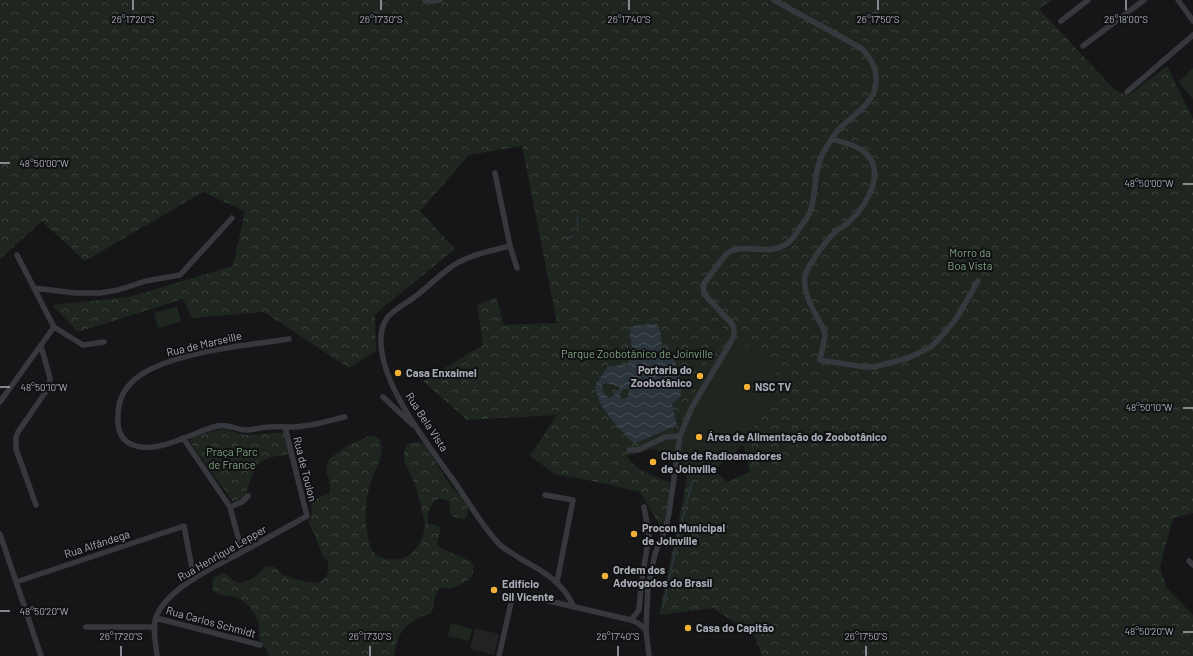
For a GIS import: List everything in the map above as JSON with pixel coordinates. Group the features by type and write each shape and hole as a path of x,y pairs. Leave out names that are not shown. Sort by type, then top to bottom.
{"street":[{"path":"425,0 440,0"},
{"path":"649,656 646,630 650,577 652,565 669,513 680,436 692,407 724,355 734,334 732,324 704,294 703,285 730,250 739,248 763,250 773,249 786,244 791,240 802,226 812,208 817,168 822,155 840,128 864,106 874,92 875,77 872,61 861,48 774,0"},
{"path":"1061,20 1088,0"},
{"path":"1083,46 1144,0"},
{"path":"1178,0 1193,21"},
{"path":"1127,92 1193,35"},
{"path":"832,139 856,147 870,158 875,168 875,177 870,193 859,212 848,223 834,233 809,266 805,275 804,284 807,295 824,330 825,336 820,360 874,367 908,358 931,347 956,319 978,281"},
{"path":"495,173 510,246 517,268"},
{"path":"34,288 74,293 100,293 118,290 146,281 180,275 232,218"},
{"name":"Rua Bela Vista","path":"510,246 488,251 461,261 443,273 419,294 392,313 386,319 382,329 381,340 386,369 396,394 418,429 498,542 510,552 557,582 565,591 574,607"},
{"path":"17,255 54,327 83,344 104,342"},
{"path":"0,402 54,327"},
{"name":"Rua de Marseille","path":"289,339 194,354 148,370 135,378 125,390 119,404 117,421 118,430 123,439 134,446 146,448 160,446 221,425 245,430 268,427 310,425 344,417"},
{"path":"36,505 16,449 15,442 18,432 49,387 50,378 41,346"},
{"path":"383,397 418,429"},
{"name":"Rua de Toulon","path":"284,427 307,516"},
{"path":"629,450 638,450 665,437 680,436"},
{"path":"183,438 230,507 242,552"},
{"path":"545,495 573,500 557,582"},
{"path":"230,507 242,502 248,496"},
{"path":"631,620 638,613 640,605 643,570 649,535 644,507"},
{"name":"Rua Henrique Lepper","path":"156,618 168,600 194,579 307,516"},
{"name":"Rua Alfândega","path":"16,582 184,526 194,579"},
{"path":"0,534 41,656"},
{"path":"643,570 652,565"},
{"path":"643,570 650,577"},
{"path":"499,656 511,603 516,597 523,595 631,620 638,623 646,630"},
{"path":"640,605 647,605"},
{"path":"156,618 155,627 157,656"},
{"name":"Rua Carlos Schmidt","path":"156,618 260,645"},
{"path":"86,627 155,627"}],"shaded area":[{"path":"475,628 499,634 494,655 470,649"}],"green space":[{"name":"Morro da Boa Vista","path":"0,0 1052,0 1039,9 1115,90 1128,96 1167,66 1193,119 1193,513 1173,518 1160,567 1166,587 1193,615 1193,656 762,656 754,635 713,608 659,615 687,476 714,470 727,482 750,472 743,445 771,398 777,369 716,323 703,319 728,335 728,345 719,362 708,358 679,434 660,441 645,449 624,455 627,456 635,466 670,483 667,511 662,529 640,492 555,474 530,456 557,415 467,420 423,381 483,345 477,305 496,297 504,325 557,323 522,146 469,155 420,211 455,249 375,314 376,351 349,368 264,312 192,318 183,299 78,332 52,305 129,297 233,266 245,211 203,192 85,261 42,221 0,259"},
{"path":"1193,68 1193,99 1178,82"},
{"path":"177,306 181,322 158,328 154,313"},
{"path":"679,310 716,323 777,369 771,398 743,445 714,470 687,476 669,453 652,449 627,456 619,456"},
{"name":"Praça Parc de France","path":"223,429 246,435 285,432 290,454 270,458 259,464 255,468 244,497 233,502 190,442 194,436"},
{"path":"369,436 376,437 380,440 382,449 382,453 370,485 366,504 367,532 372,551 381,558 393,560 405,558 418,546 422,538 425,526 424,518 415,485 404,459 404,453 409,443 420,442 429,451 448,482 467,505 468,514 466,519 451,516 449,502 444,499 440,499 432,504 430,508 428,513 428,523 437,525 441,528 437,544 441,548 470,561 473,564 472,576 469,580 453,588 442,588 438,590 431,614 418,618 402,631 394,656 269,656 260,640 258,623 250,607 240,599 213,591 212,581 214,577 224,573 234,581 243,583 251,579 265,567 270,566 276,568 283,575 301,581 314,583 324,579 327,575 328,561 323,557 309,522 312,513 311,503 319,497 329,494 330,484 327,463 329,460 344,448"},
{"path":"451,623 472,629 469,641 448,636"}],"water":[{"path":"657,324 660,330 662,346 668,348 679,371 682,383 679,398 672,404 677,425 634,444 611,419 600,403 595,386 607,367 628,364 632,352 631,338 628,337 631,332 628,327","holes":["606,383 620,387 616,390 614,395 609,398 603,392 602,385","624,389 628,389 629,392 627,397 623,400 620,397 620,393"]}],"waterway":[{"path":"577,217 578,227"},
{"path":"566,238 573,236"},
{"path":"663,607 692,482"}],"place":[{"name":"Casa Enxaimel","path":"398,373"},
{"name":"Portaria do Zoobotânico","path":"700,376"},
{"name":"NSC TV","path":"747,387"},
{"name":"Área de Alimentação do Zoobotânico","path":"699,437"},
{"name":"Clube de Radioamadores de Joinville","path":"653,462"},
{"name":"Procon Municipal de Joinville","path":"634,534"},
{"name":"Ordem dos Advogados do Brasil","path":"605,576"},
{"name":"Edifício Gil Vicente","path":"494,590"},
{"name":"Casa do Capitão","path":"688,628"}],"park label":[{"name":"Parque Zoobotânico de Joinville","path":"637,354"}]}
